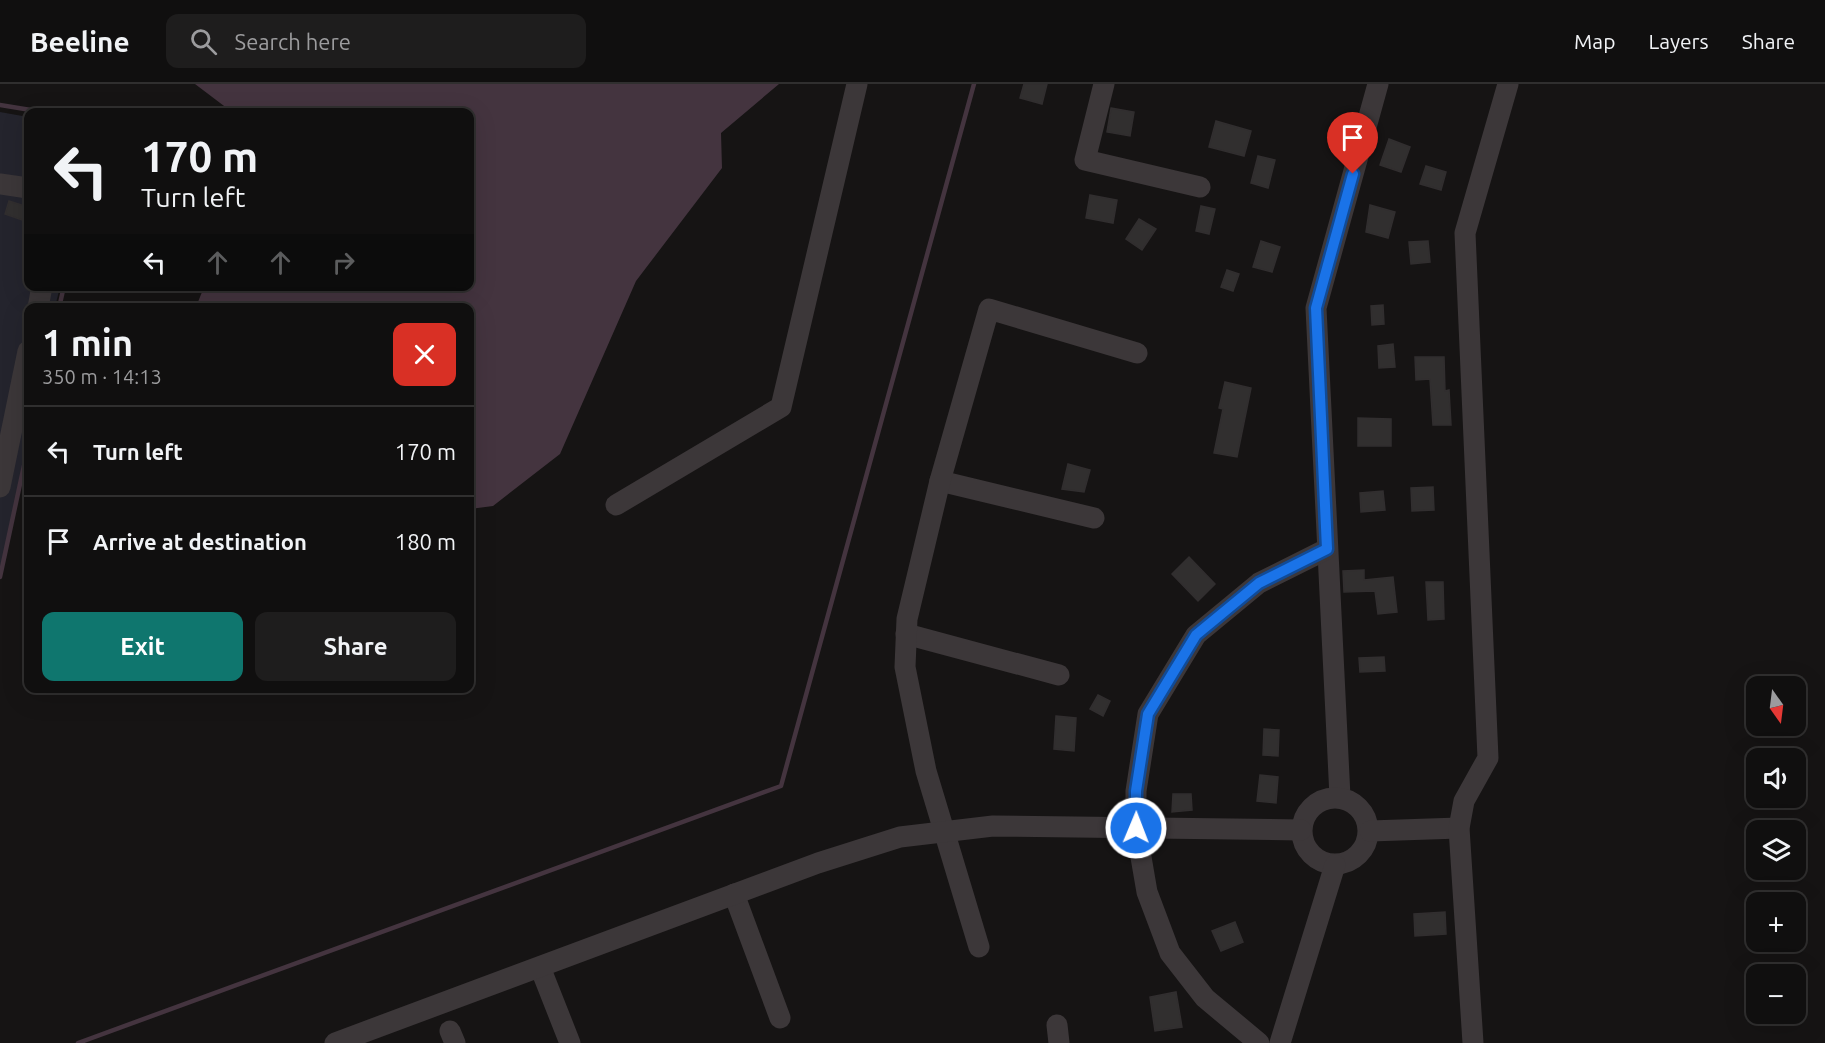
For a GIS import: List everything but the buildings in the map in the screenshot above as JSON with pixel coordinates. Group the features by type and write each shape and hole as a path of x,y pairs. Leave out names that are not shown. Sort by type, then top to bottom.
{"street":[{"path":"616,505 781,407 857,84"},
{"path":"1104,84 1085,160 1200,187"},
{"path":"1340,797 1316,308 1378,84"},
{"path":"1473,1043 1459,828 1464,801 1488,758 1466,232 1508,84"},
{"path":"0,184 24,187"},
{"path":"979,947 942,831 926,771 905,667 907,619 940,481 989,309 1137,353"},
{"path":"0,488 24,371"},
{"path":"940,481 1094,518"},
{"path":"1259,1043 1205,999 1170,953 1147,892 1136,828 1136,791 1148,714 1196,635 1259,583 1327,549"},
{"path":"906,634 1059,675"},
{"path":"1340,797 1361,808 1370,831 1365,848 1352,860 1335,865 1318,860 1312,854 1306,847 1301,830 1307,812 1321,799 1340,797"},
{"path":"335,1043 818,863 900,837 993,826 1301,830"},
{"path":"1370,831 1459,828"},
{"path":"1281,1043 1335,865"},
{"path":"734,894 780,1018"},
{"path":"540,967 570,1043"}],"shaded area":[{"path":"195,84 779,84 721,133 722,168 636,281 560,454 493,506 474,508 474,303 198,303 202,291 474,291 474,108 227,108"},
{"path":"0,112 24,116 24,291 59,291 56,303 24,303 24,458 0,577"}],"waterway":[{"path":"78,1043 781,786 974,84"},
{"path":"0,105 24,109"},
{"path":"60,303 63,291"},
{"path":"0,577 24,466"}],"route":[{"path":"1136,828 1136,791 1148,714 1196,635 1259,583 1327,549 1316,308 1353,174"}]}
